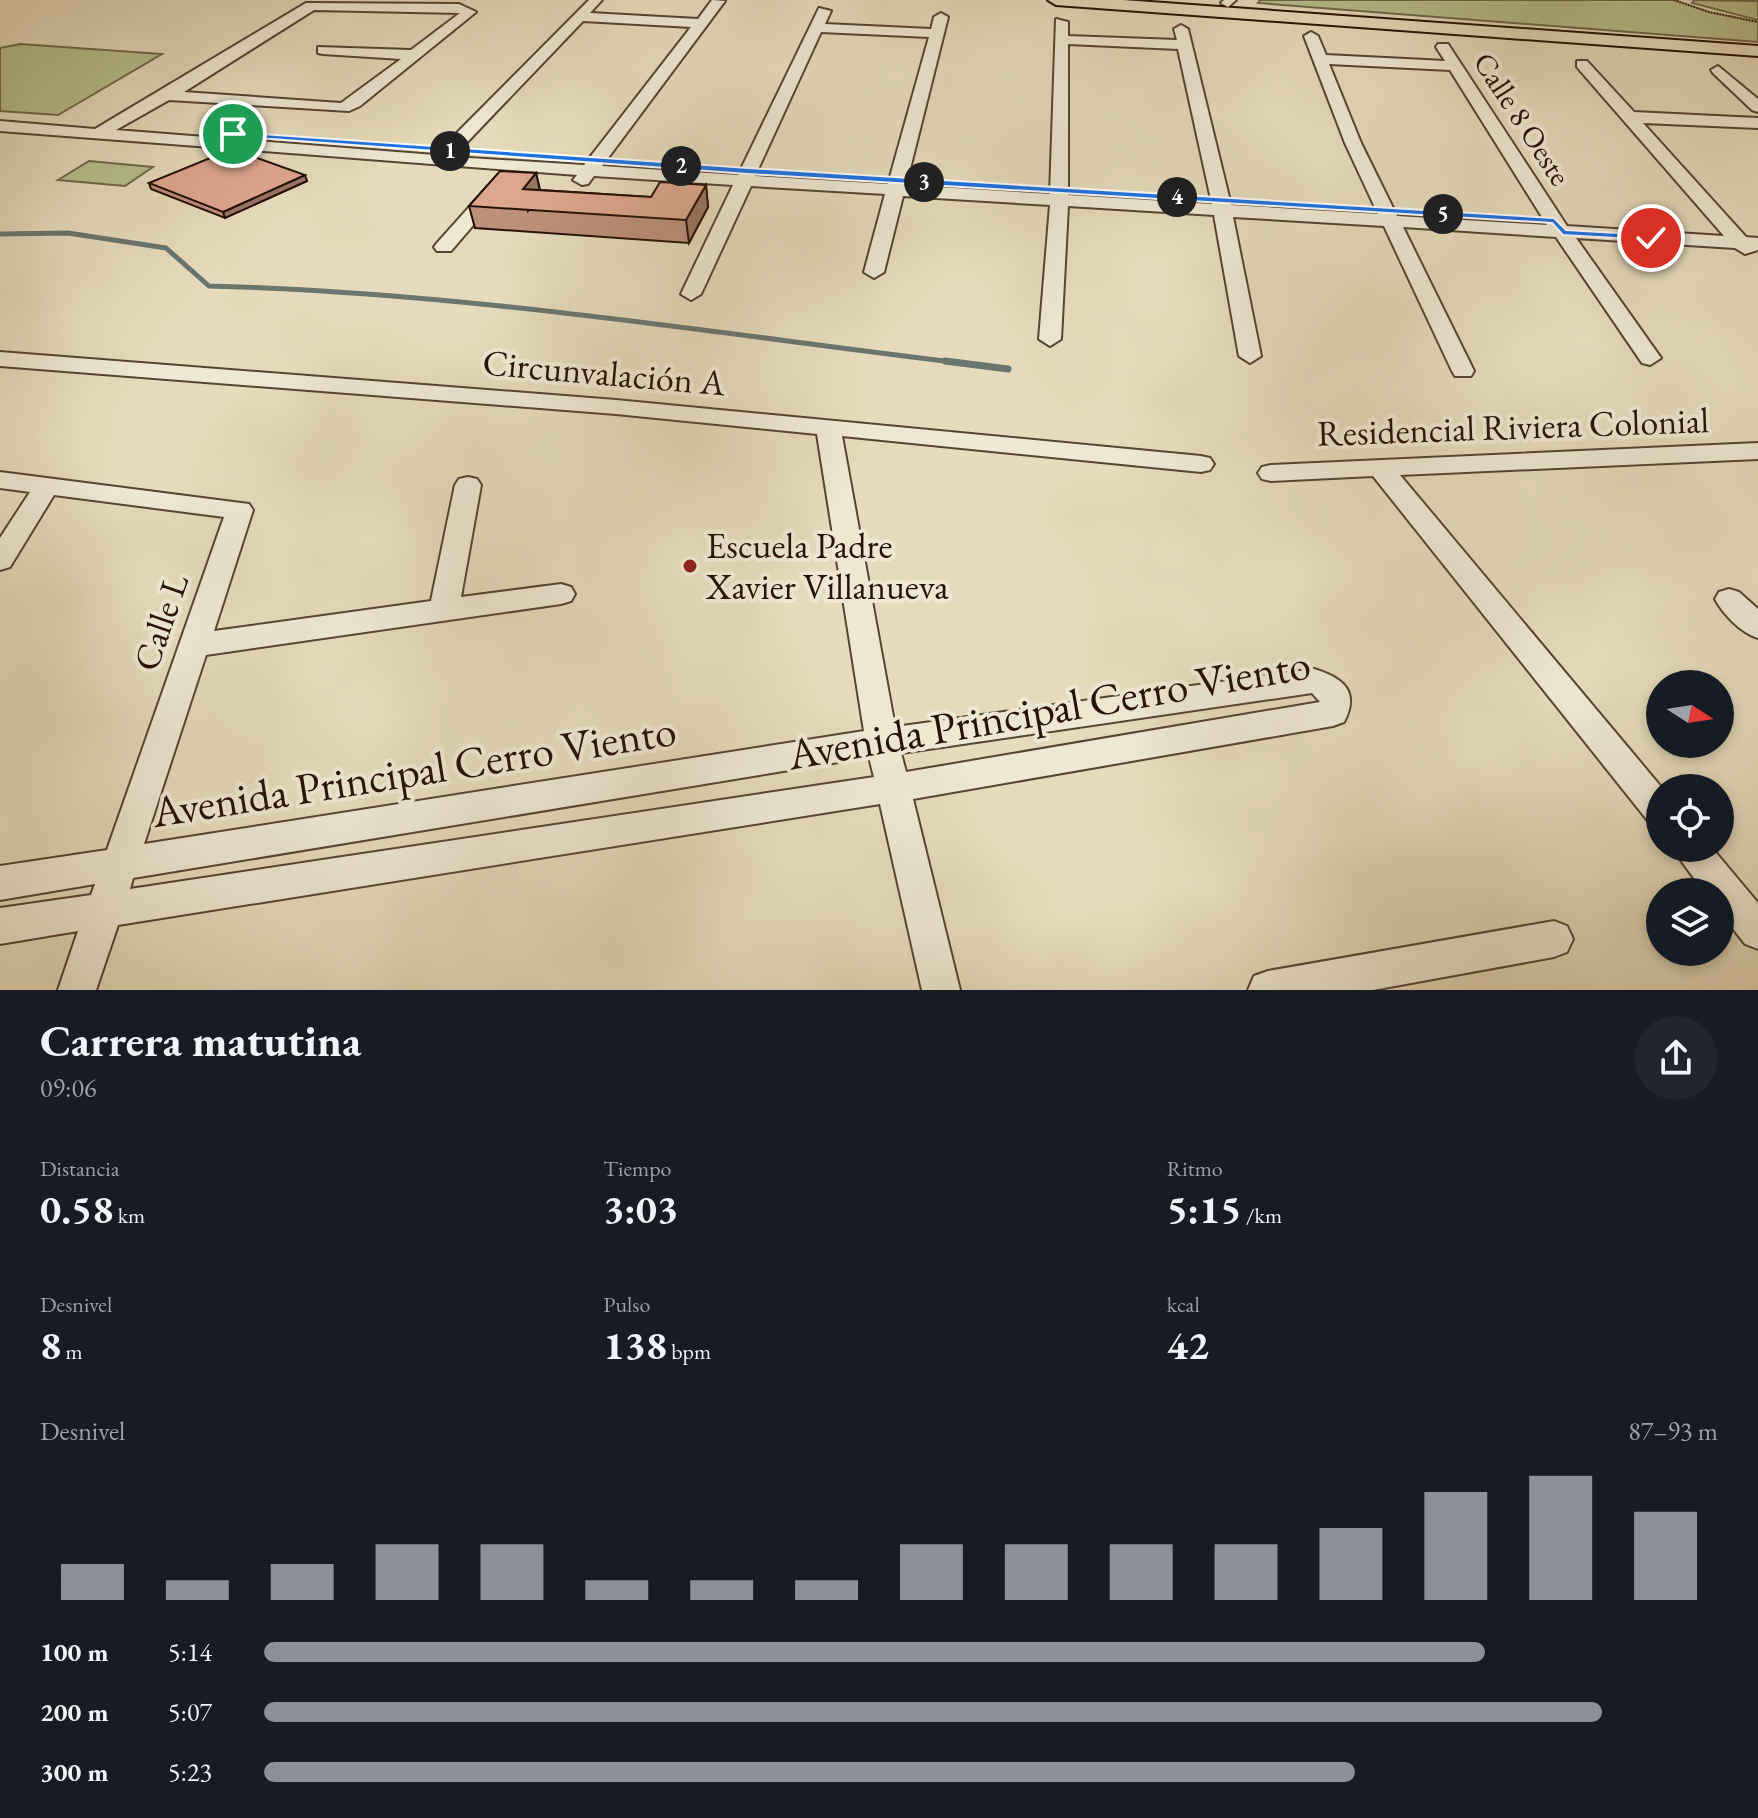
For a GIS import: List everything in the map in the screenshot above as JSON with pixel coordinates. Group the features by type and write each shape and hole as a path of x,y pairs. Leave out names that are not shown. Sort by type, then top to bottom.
{"main road":[{"path":"1056,0 1758,51"},
{"path":"1174,0 1758,42"}],"street":[{"path":"444,156 596,0"},
{"path":"576,187 718,1"},
{"path":"0,116 111,130 311,6 466,9 469,12 354,103 343,108 171,94"},
{"path":"691,294 824,11"},
{"path":"580,17 701,23"},
{"path":"1050,339 1059,196 1061,22"},
{"path":"817,28 938,25 874,272"},
{"path":"1311,36 1353,143 1463,371"},
{"path":"1061,40 1183,37 1222,206 1250,356"},
{"name":"Calle 8 Oeste","path":"1443,47 1559,227 1650,358"},
{"path":"323,50 415,55"},
{"path":"1320,59 1456,66"},
{"path":"1582,64 1742,239 1758,262"},
{"path":"1718,70 1758,107"},
{"path":"1628,117 1758,123"},
{"path":"0,126 111,130 592,166 744,183"},
{"path":"444,156 515,166 592,166"},
{"path":"444,247 515,166"},
{"path":"501,182 576,187 744,183 897,186 1742,239 1758,233"},
{"name":"Circunvalación A","path":"0,359 616,407 1201,464"},
{"path":"828,429 882,742 941,990"},
{"name":"Residencial Riviera Colonial","path":"1271,473 1758,451"},
{"path":"1380,468 1646,794"},
{"name":"Calle L","path":"0,480 240,510 77,990"},
{"path":"0,560 47,485"},
{"path":"444,610 468,485"},
{"path":"194,645 561,594"},
{"path":"1729,599 1758,627"},
{"name":"Avenida Principal Cerro Viento","path":"0,883 882,742 1314,681 1327,686 1335,695 1337,705 1333,713 893,788 0,926"},
{"path":"1701,862 1758,931"},
{"path":"1268,990 1554,939"}],"path":[{"path":"1674,0 1709,12 1758,22"}],"green space":[{"path":"1260,0 1674,0 1709,12 1758,22 1758,42 1258,3"},
{"path":"1694,0 1758,1 1758,20 1692,3"},
{"path":"20,44 162,54 58,115 0,111 0,48"},
{"path":"89,161 153,167 125,186 58,180"}],"building":[{"path":"232,149 305,175 223,212 149,183"},
{"path":"500,171 536,173 523,189 651,197 660,182 706,185 686,220 469,206"}],"waterway":[{"path":"0,234 68,233 166,248 209,286 398,296 492,305 961,363"},
{"path":"945,361 1008,369"}],"place":[{"name":"Escuela Padre Xavier Villanueva","path":"690,566"}],"route":[{"path":"233,134 748,171 1554,221 1563,233 1651,238"}]}
